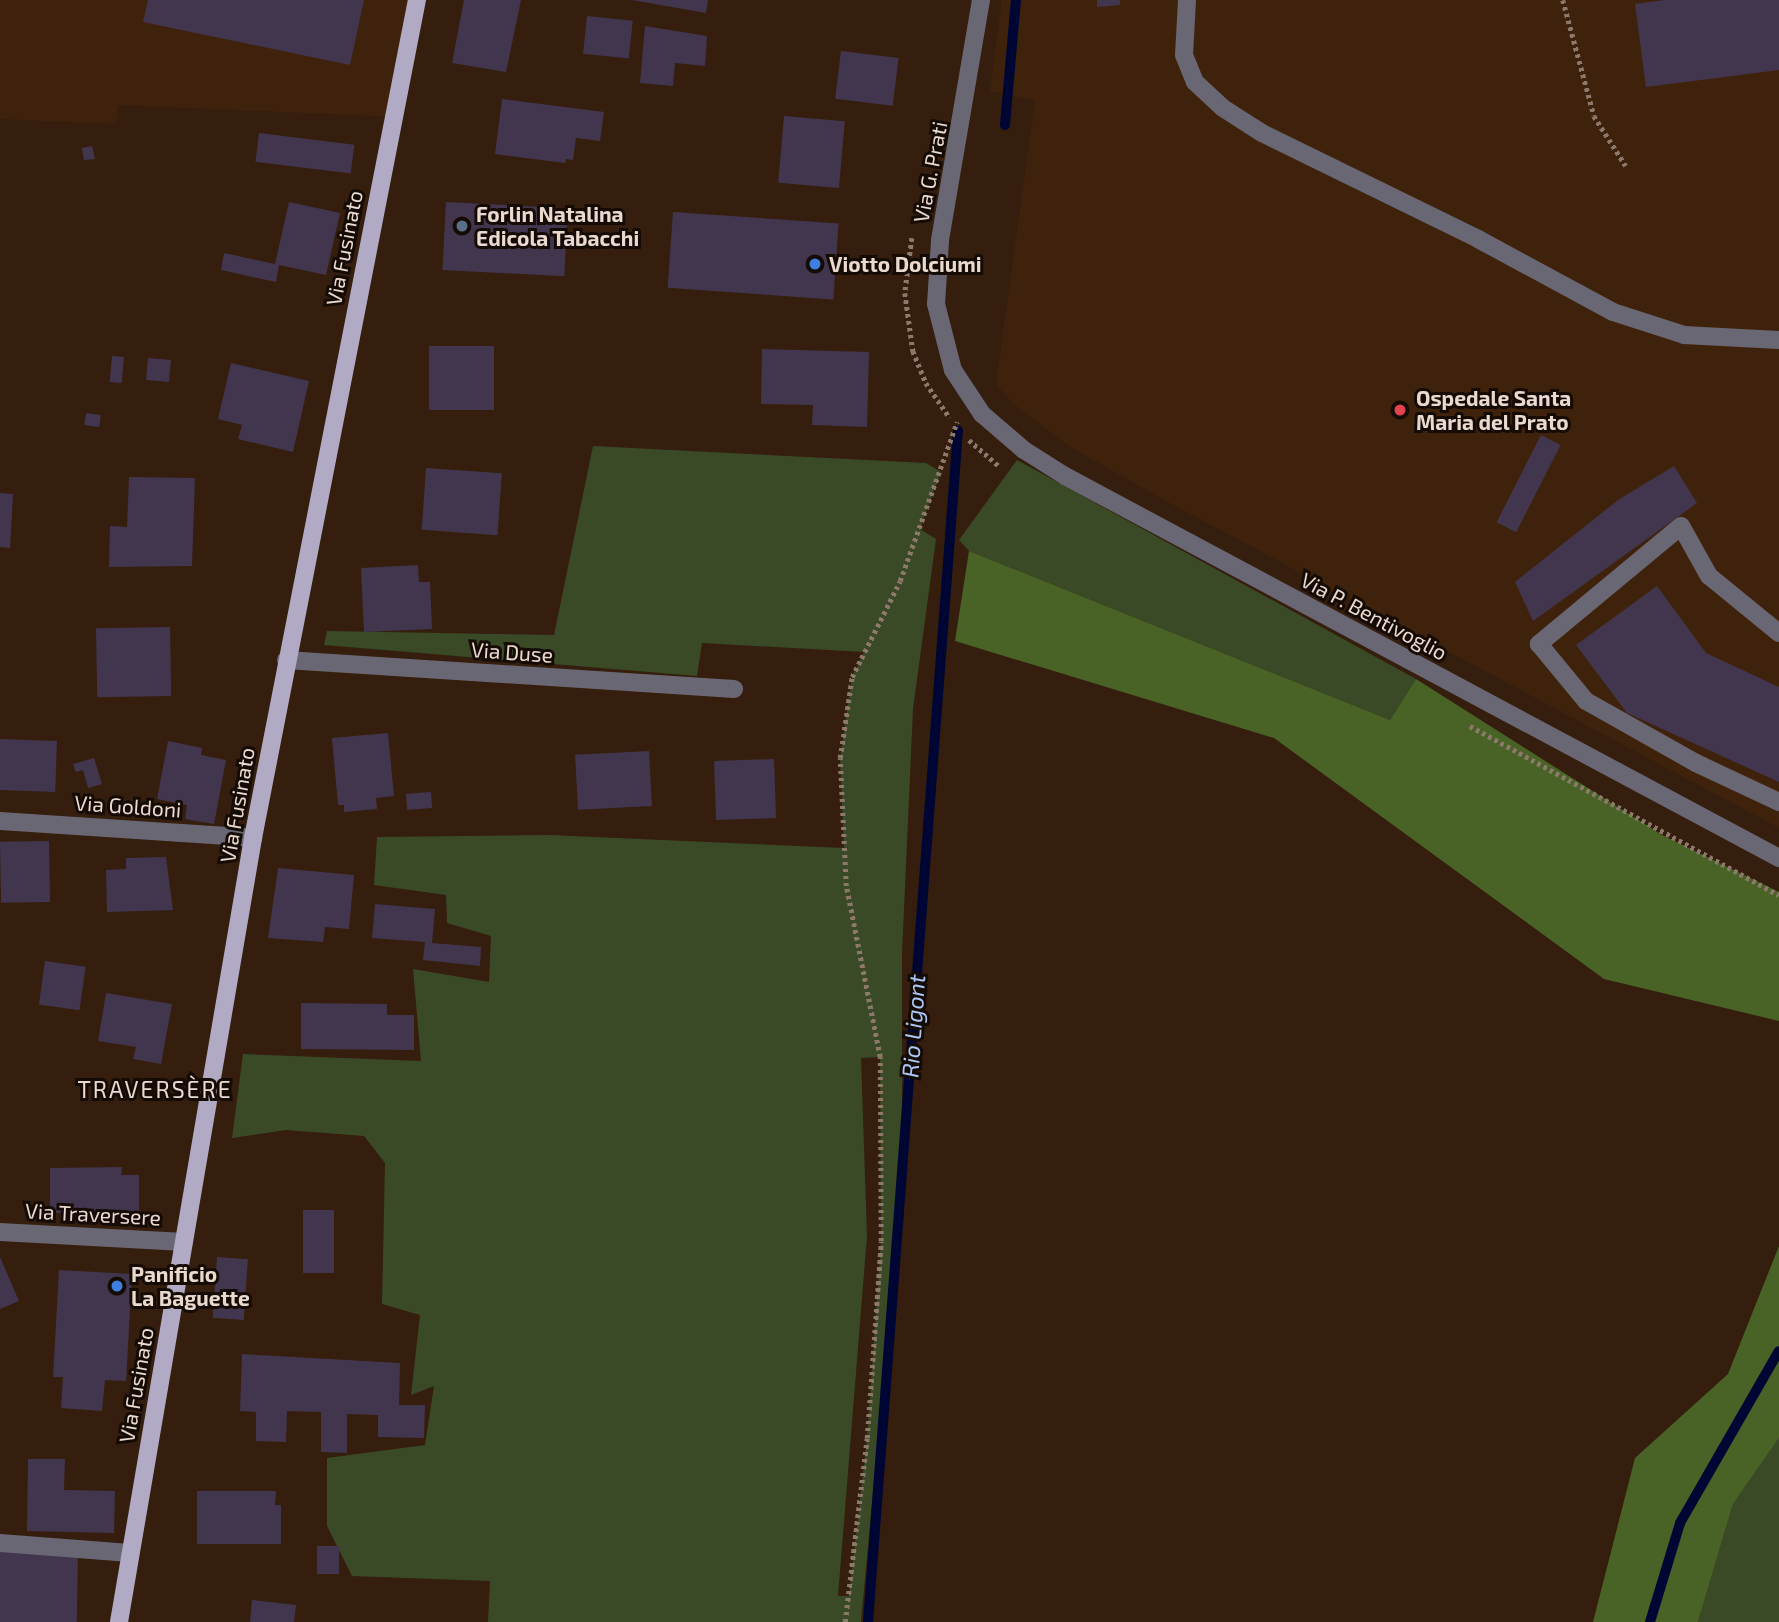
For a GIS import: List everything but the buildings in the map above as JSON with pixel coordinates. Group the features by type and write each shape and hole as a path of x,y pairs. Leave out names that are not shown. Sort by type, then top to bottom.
{"main road":[{"name":"Via Fusinato","path":"119,1622 253,838 417,0"}],"street":[{"name":"Via G. Prati","path":"964,392 940,329 937,277 981,0"},
{"path":"1187,0 1184,55 1195,82 1223,108 1262,133 1478,239 1612,312 1684,335 1779,340"},
{"name":"Via P. Bentivoglio","path":"964,392 1002,433 1065,476 1779,858"},
{"path":"1779,633 1709,576 1681,526 1539,644 1586,701 1696,763 1779,802"},
{"name":"Via Duse","path":"286,660 734,689"},
{"name":"Via Goldoni","path":"0,821 253,838"},
{"name":"Via Traversere","path":"0,1232 184,1242"},
{"path":"0,1543 130,1553"}],"path":[{"path":"1563,0 1594,116 1626,166"},
{"path":"915,223 905,293 911,337 926,383 956,426 987,458 1005,470"},
{"path":"845,1622 867,1438 881,1214 880,1057 846,886 840,758 852,677 900,582 956,426 964,392"},
{"path":"1464,722 1779,895"}],"shaded area":[{"path":"0,0 421,0 398,117 119,105 115,124 0,119"},
{"name":"Ospedale Santa Maria del Prato","path":"1002,0 1779,0 1779,828 1164,500 1070,447 1011,402 996,384 1035,100 990,91"}],"green space":[{"path":"593,446 926,463 941,472 920,529 936,539 913,709 902,954 902,1178 861,1622 488,1622 490,1581 352,1576 327,1526 327,1458 425,1445 434,1386 411,1395 420,1315 382,1304 385,1163 364,1136 286,1130 232,1138 243,1054 421,1061 413,969 489,982 491,936 447,923 446,895 374,885 377,837 549,835 844,848 840,758 852,677 864,652 702,643 697,676 324,645 327,631 554,635","holes":["880,1057 881,1241 867,1438 849,1596 838,1596 867,1236 861,1058"]},
{"path":"1017,460 1416,679 1390,720 969,551 959,540"},
{"path":"969,551 1390,720 1416,679 1662,835 1779,892 1779,1021 1604,979 1274,738 955,641"},
{"path":"1779,1246 1779,1438 1733,1504 1698,1622 1593,1622 1635,1458 1728,1374"},
{"path":"1779,1438 1779,1622 1698,1622 1733,1504"}],"waterway":[{"name":"Rio Ligont","path":"1005,125 1016,0"},
{"name":"Rio Ligont","path":"868,1622 958,430"},
{"path":"1650,1622 1680,1523 1779,1351"}],"place":[{"name":"Forlin Natalina Edicola Tabacchi","path":"462,226"},
{"name":"Viotto Dolciumi","path":"815,264"},
{"name":"Ospedale Santa Maria del Prato","path":"1400,410"},
{"name":"Panificio La Baguette","path":"117,1286"}],"district":[{"name":"TRAVERSÈRE","path":"155,1089"}]}
